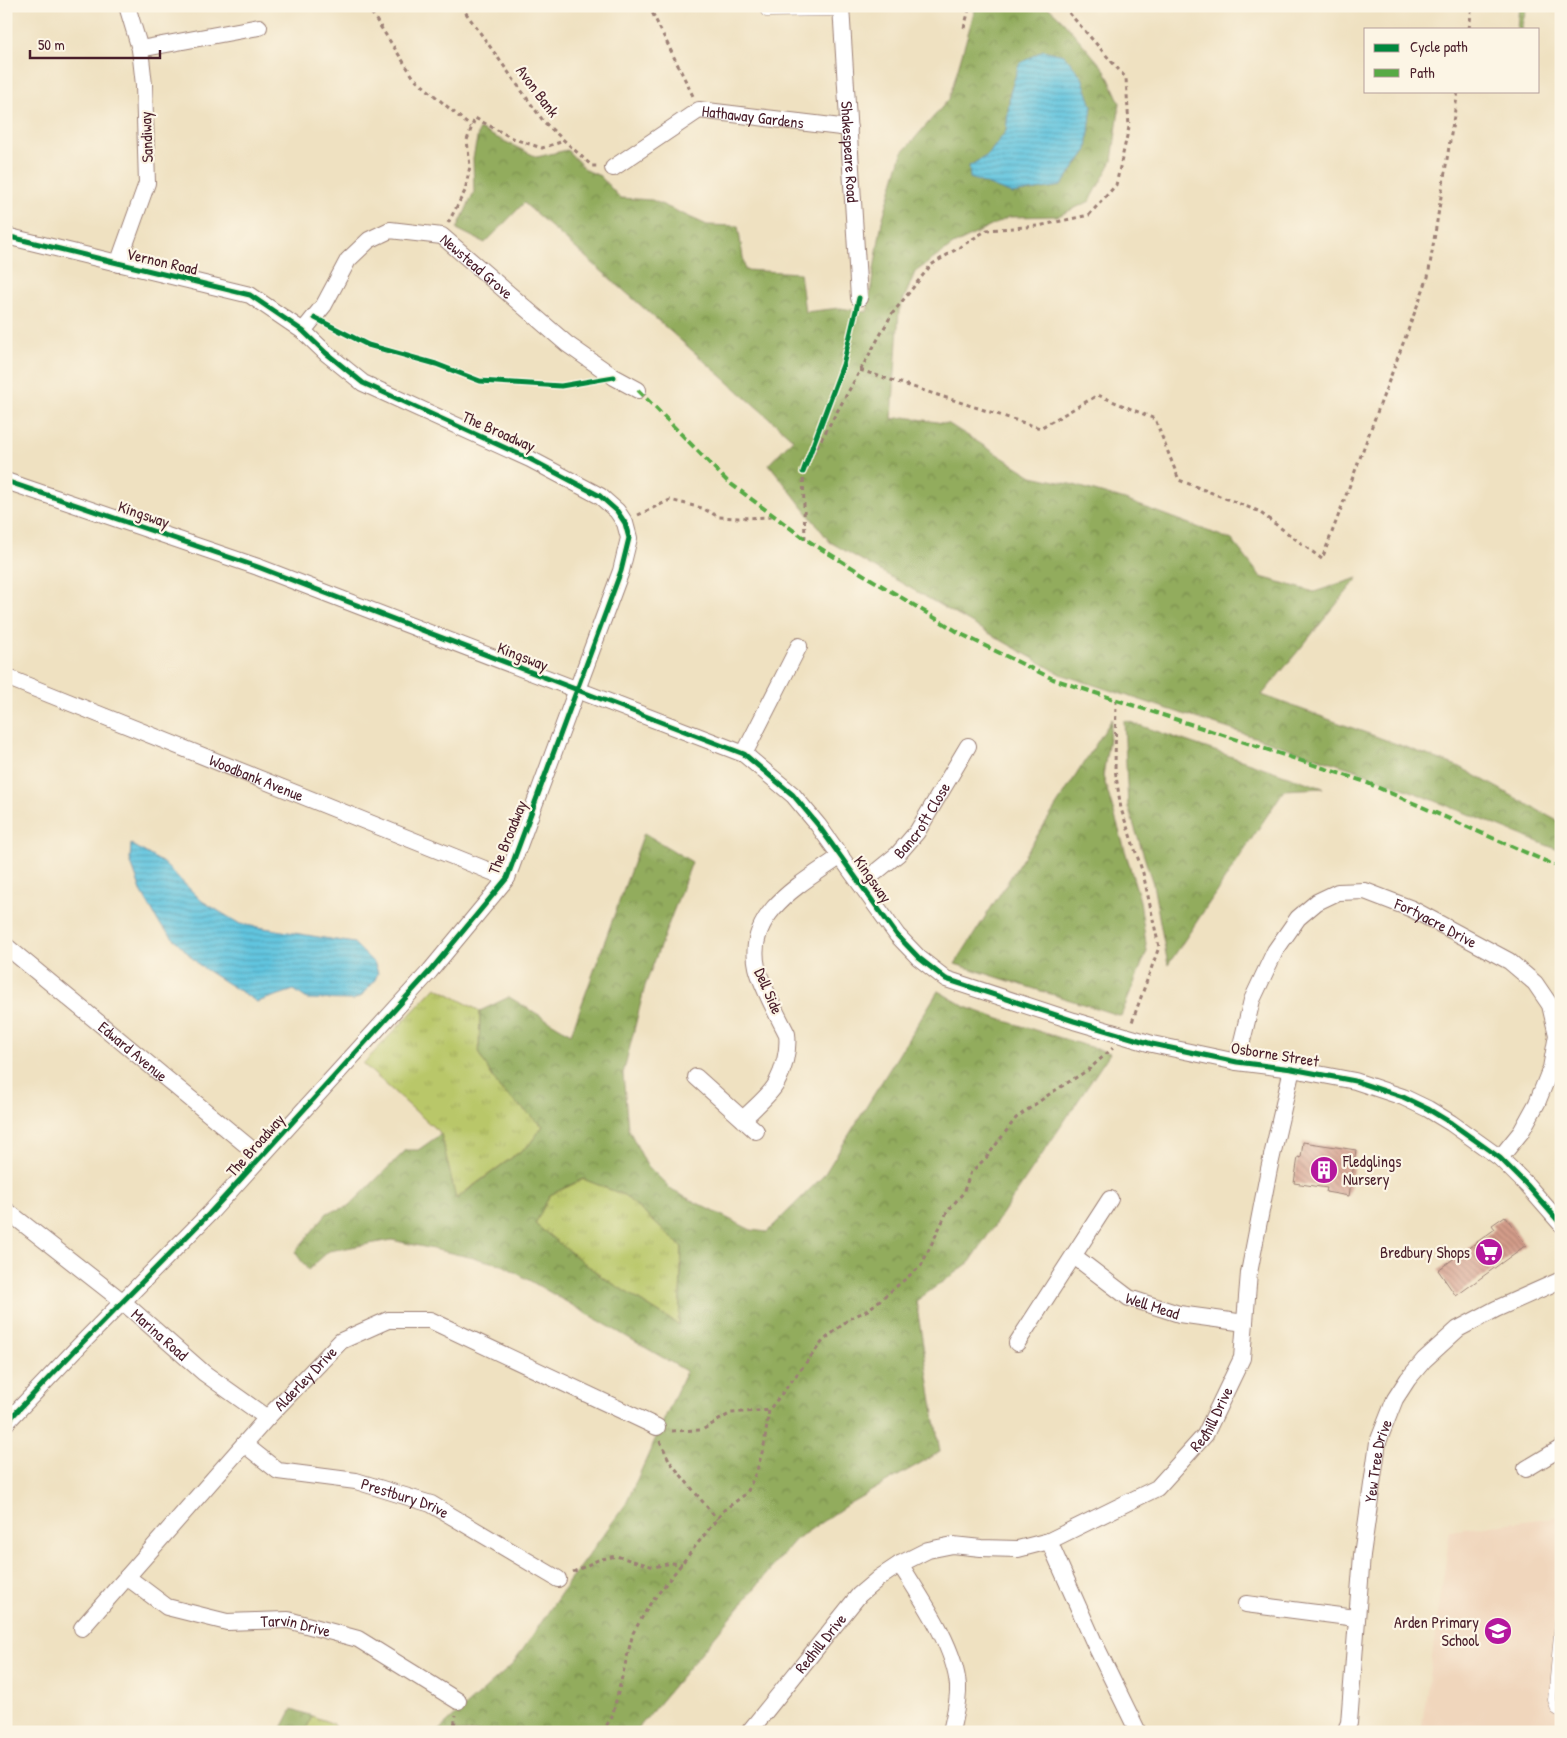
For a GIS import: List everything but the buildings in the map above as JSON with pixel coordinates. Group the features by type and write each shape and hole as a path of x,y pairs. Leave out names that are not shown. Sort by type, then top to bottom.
{"street":[{"name":"Sandiway","path":"118,264 147,183 144,85 140,49 127,6"},
{"name":"Shakespeare Road","path":"842,9 859,298"},
{"path":"140,49 259,27"},
{"name":"Hathaway Gardens","path":"613,168 700,110 849,128"},
{"name":"Newstead Grove","path":"303,331 324,305 348,260 369,240 390,230 442,236 567,344 614,377 638,390"},
{"name":"Vernon Road","path":"6,236 250,295 303,331"},
{"name":"The Broadway","path":"6,1423 209,1214 430,970 507,878 621,571 629,538 625,523 617,511 600,496 530,459 363,383 326,353 303,331"},
{"name":"Kingsway","path":"6,481 258,567 744,754 793,795 818,825 897,935 919,958 946,979"},
{"path":"744,754 798,646"},
{"name":"Woodbank Avenue","path":"6,677 507,878"},
{"name":"Bancroft Close","path":"861,884 898,854 917,832 968,746"},
{"name":"Dell Side","path":"743,1119 776,1085 785,1062 788,1043 787,1034 757,968 756,944 758,933 767,915 778,902 841,856"},
{"name":"Fortyacre Drive","path":"1237,1062 1252,1000 1275,951 1298,918 1317,902 1338,892 1365,891 1412,909 1509,961 1535,982 1550,1005 1558,1035 1551,1068 1537,1103 1520,1132 1500,1158"},
{"name":"Edward Avenue","path":"6,946 260,1157"},
{"name":"Osborne Street","path":"946,979 1127,1037 1237,1062 1292,1069 1355,1081 1403,1098 1428,1109 1451,1123 1500,1158 1527,1185 1561,1224"},
{"name":"Redhill Drive","path":"749,1732 858,1595 900,1564 928,1550 953,1545 1018,1549 1049,1541 1157,1488 1205,1435 1242,1358 1249,1273 1269,1169 1292,1069"},
{"path":"696,1077 756,1130"},
{"path":"1017,1343 1110,1200"},
{"name":"Marina Road","path":"6,1210 122,1302 204,1373 267,1418"},
{"name":"Well Mead","path":"1074,1256 1129,1298 1179,1314 1245,1323"},
{"name":"Yew Tree Drive","path":"1345,1732 1349,1723 1351,1706 1362,1555 1378,1442 1395,1400 1408,1379 1424,1360 1458,1329 1496,1309 1561,1280"},
{"name":"Alderley Drive","path":"82,1628 267,1418 340,1341 388,1320 430,1320 660,1428"},
{"name":"Prestbury Drive","path":"244,1444 278,1471 356,1480 431,1504 558,1579"},
{"path":"1526,1469 1561,1448"},
{"path":"1049,1541 1093,1640 1138,1732"},
{"path":"900,1564 932,1617 954,1664 958,1687 951,1732"},
{"name":"Tarvin Drive","path":"127,1577 168,1606 227,1622 288,1620 358,1639 458,1701"},
{"path":"1246,1604 1356,1618"}],"lane":[{"path":"761,6 766,13 842,9"},
{"path":"1561,1600 1552,1700 1555,1710 1561,1714"}],"path":[{"path":"367,6 414,78 471,127"},
{"path":"649,6 700,110"},
{"path":"964,28 970,6"},
{"path":"802,472 892,314 931,265 988,230 1038,226 1089,215 1116,185 1129,127 1126,78 1063,6"},
{"path":"1469,28 1472,6"},
{"path":"860,370 1040,428 1098,395 1155,419 1179,480 1258,511 1322,559 1428,277 1458,92"},
{"path":"442,236 465,191 470,166 467,140 475,118 514,139 542,148 565,141"},
{"path":"805,538 802,472 816,436"},
{"path":"625,523 648,509 670,500 702,508 719,517 775,517"},
{"path":"602,1732 612,1717 633,1632 650,1604 724,1510 747,1493 757,1470 764,1446 769,1410 823,1341 849,1319 868,1310 921,1266 947,1212 963,1193 971,1172 986,1158 1016,1118 1088,1070 1127,1037 1159,947 1143,873 1121,809 1115,769 1116,700"},
{"path":"717,1519 670,1462 660,1441 660,1428 674,1431 702,1430 731,1413 769,1410"},
{"path":"558,1579 598,1560 616,1556 654,1567 671,1563 682,1564"}],"shaded area":[{"name":"Arden Primary School","path":"1561,1516 1561,1732 1421,1732 1450,1531"}],"green space":[{"path":"976,6 1047,6 1063,21 1105,70 1120,103 1112,161 1090,201 1058,216 1009,217 953,245 915,272 899,311 892,419 905,417 949,424 1032,476 1074,485 1125,500 1232,540 1261,577 1314,592 1358,578 1262,695 1460,767 1561,823 1561,851 1365,773 1060,674 830,542 769,464 793,439 524,203 485,243 457,229 474,192 473,158 479,129 537,157 567,150 586,170 600,176 620,198 652,200 707,225 738,226 745,270 800,273 805,312 840,308 867,312 882,221 902,153 949,99","holes":["1010,93 1087,150 1061,186 1012,194 969,166 988,155 1006,131"]},
{"path":"1519,6 1527,6 1521,28 1517,28"},
{"path":"1112,719 1103,776 1140,901 1147,951 1121,1016 955,964"},
{"path":"1124,720 1323,788 1284,790 1168,965 1153,884 1128,807"},
{"path":"644,833 692,862 645,986 623,1074 628,1128 646,1164 673,1191 751,1230 767,1232 824,1175 938,991 966,1007 999,1019 1110,1053 970,1262 916,1301 940,1452 850,1503 795,1540 635,1732 437,1732 513,1664 570,1580 626,1504 686,1371 501,1264 392,1240 329,1251 308,1270 295,1252 327,1213 349,1206 406,1150 418,1150 441,1134 456,1199 529,1145 543,1126 500,1089 479,1054 480,1011 509,997 571,1034","holes":["583,1179 624,1195 682,1247 679,1325 602,1277 535,1224 550,1195"]},
{"path":"436,987 480,1011 479,1054 500,1089 543,1126 529,1145 455,1199 441,1134 363,1064"},
{"path":"584,1179 624,1195 682,1247 679,1325 602,1277 534,1224 550,1195"},
{"path":"292,1709 312,1716 305,1732 280,1732"},
{"path":"312,1716 334,1724 335,1732 305,1732"}],"water":[{"path":"1043,50 1064,55 1082,77 1092,106 1087,150 1061,186 1012,194 970,178 969,166 988,155 1006,131 1010,93 1019,64"},
{"path":"131,844 163,863 202,901 240,924 354,943 375,964 378,973 374,982 360,997 353,1000 307,999 294,990 257,1002 200,966 159,923 142,893 130,860"}],"marked path":[{"path":"638,390 727,481 805,539 963,635 1053,679 1363,781 1561,868"}],"cycle path":[{"path":"6,236 250,295 303,331 326,353 363,383 530,459 600,496 617,511 625,523 629,538 621,571 507,878 430,971 209,1214 6,1423"},
{"path":"803,472 843,365 859,298"},
{"path":"315,318 368,345 436,364 480,381 561,386 614,377"},
{"path":"6,481 258,567 744,754 793,795 818,825 897,935 919,958 946,979 1074,1021 1152,1044 1237,1062 1292,1069 1355,1081 1403,1097 1451,1123 1500,1158 1527,1185 1561,1224"}],"place":[{"name":"Fledglings Nursery","path":"1324,1170"},
{"name":"Bredbury Shops","path":"1489,1252"},
{"name":"Arden Primary School","path":"1498,1631"}]}
